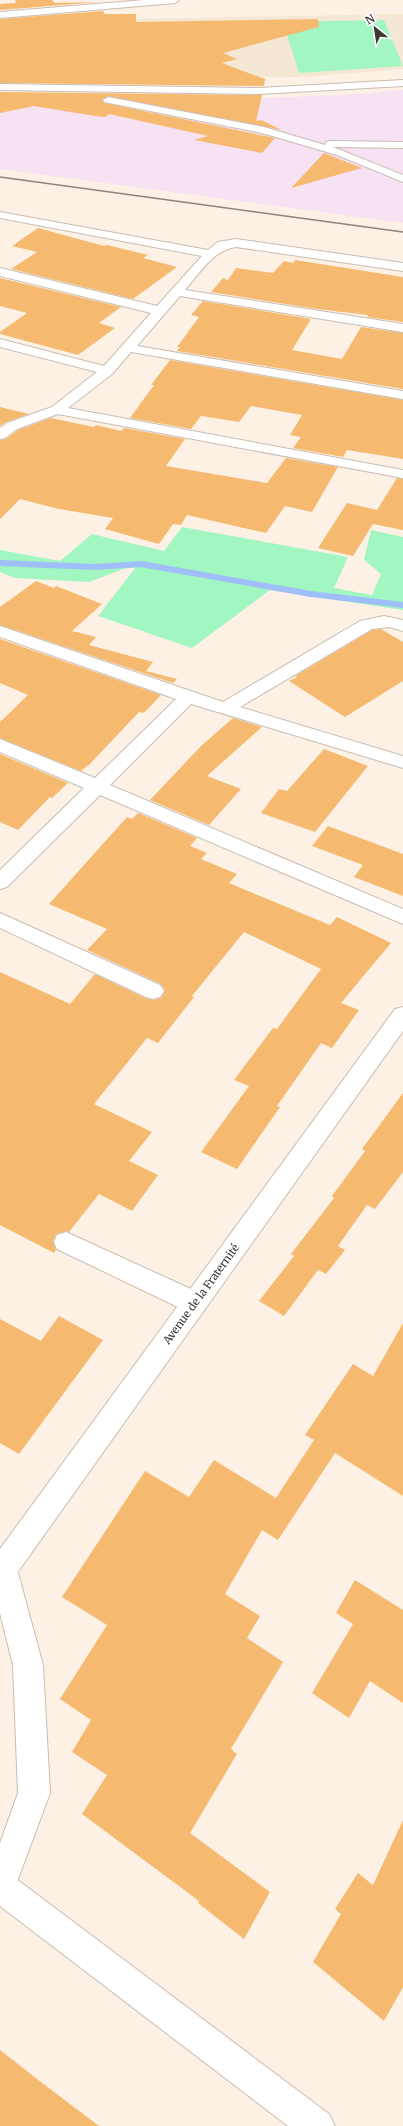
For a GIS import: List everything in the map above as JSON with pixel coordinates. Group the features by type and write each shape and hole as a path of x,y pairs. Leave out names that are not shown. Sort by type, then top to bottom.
{"street":[{"path":"0,15 175,0"},
{"path":"0,87 259,91 403,82"},
{"path":"50,88 264,130 341,153 403,179"},
{"path":"312,144 403,145"},
{"path":"0,215 210,254"},
{"path":"0,435 6,424 57,410 107,371 210,254 222,245 236,243 403,267"},
{"path":"0,272 160,311"},
{"path":"177,292 403,328"},
{"path":"0,343 107,371"},
{"path":"128,348 403,395"},
{"path":"57,410 403,474"},
{"path":"225,708 366,625 377,621 393,622 403,626"},
{"path":"0,631 188,697 403,762"},
{"path":"0,882 188,697"},
{"path":"0,745 403,917"},
{"path":"0,920 153,991"},
{"name":"Avenue de la Fraternité","path":"1,1570 403,1015"},
{"path":"66,1242 194,1303"},
{"path":"1,1570 28,1665 34,1793 0,1887 317,2126"}],"shaded area":[{"path":"403,14 403,69 303,77 117,76 124,19"},
{"path":"403,90 403,223 0,169 0,94 260,98 343,95"}],"green space":[{"path":"384,20 403,66 299,73 283,22"},
{"path":"182,527 348,557 334,588 372,595 381,574 364,560 371,530 403,537 403,610 270,590 192,648 98,616 136,567 123,569 89,582 15,578 0,572 0,550 60,561 92,534 164,551"}],"building":[{"path":"15,0 52,0 55,3 98,2 0,10 0,4 16,3"},
{"path":"103,11 105,14 136,14 136,22 318,19 319,27 223,53 237,59 222,63 265,79 264,86 0,83 0,19"},
{"path":"0,92 262,95 256,121 261,120 282,130 108,96 102,100 104,103 275,138 262,153 194,140 208,136 109,114 105,117 95,116 34,106 0,113"},
{"path":"324,153 362,168 291,188"},
{"path":"38,228 104,246 107,245 148,255 143,258 177,267 133,299 11,269 37,252 12,246"},
{"path":"295,260 403,277 403,322 367,317 368,315 317,309 211,292 223,278 228,280 236,268 273,273 284,261 293,263"},
{"path":"0,278 121,307 99,323 115,328 78,355 0,334 0,332 27,313 0,306"},
{"path":"203,301 311,319 292,350 342,359 361,327 403,333 403,389 177,351 180,347 177,347 199,317 191,315"},
{"path":"170,360 403,400 403,459 347,450 343,457 293,448 301,437 290,435 302,415 251,406 239,422 201,416 191,429 130,418 154,385 151,385"},
{"path":"0,407 29,414 6,422 0,426"},
{"path":"51,418 94,427 96,425 121,431 124,428 185,439 166,466 267,483 286,458 338,467 312,512 285,506 266,533 187,515 181,525 173,524 159,544 105,529 113,518 59,509 20,499 0,519 0,440 6,439 18,430"},
{"path":"397,478 403,479 403,530 373,524 353,556 318,548 347,503 377,510"},
{"path":"36,581 54,588 56,586 102,604 72,631 96,637 89,645 153,662 146,671 177,679 173,683 0,625 0,607"},
{"path":"381,629 403,642 403,681 345,717 289,681 372,630"},
{"path":"0,639 161,695 144,713 139,712 88,766 81,771 0,738 0,722 28,695 0,683"},
{"path":"233,718 262,727 207,776 241,789 209,825 150,800 201,746"},
{"path":"324,749 368,766 315,832 261,813 279,789 287,791"},
{"path":"0,754 68,783 52,798 50,797 18,830 0,822"},
{"path":"138,813 197,838 190,846 207,853 201,859 237,874 229,883 330,925 337,917 391,943 341,1003 359,1010 332,1048 321,1043 277,1106 280,1107 237,1169 201,1152 249,1086 234,1080 273,1028 277,1029 321,969 244,932 192,996 194,997 158,1043 147,1038 94,1104 152,1132 129,1161 158,1175 132,1211 99,1194 69,1232 66,1231 56,1234 53,1241 56,1250 54,1253 0,1225 0,972 70,1004 95,974 145,998 153,1000 161,998 165,990 161,984 87,950 107,929 49,904 127,817 132,819"},
{"path":"328,826 403,854 403,896 354,877 363,865 312,846"},
{"path":"403,1093 403,1172 375,1209 367,1205 338,1246 345,1250 326,1274 318,1270 284,1316 259,1301 294,1256 291,1254 334,1198 332,1196 365,1151 362,1149"},
{"path":"59,1316 103,1340 19,1454 0,1443 0,1319 41,1341"},
{"path":"403,1323 403,1496 335,1453 278,1540 262,1530 225,1594 260,1616 247,1638 283,1662 231,1749 237,1754 190,1833 270,1892 244,1939 198,1903 199,1901 82,1814 107,1775 72,1752 91,1720 60,1699 107,1625 62,1597 145,1471 189,1497 214,1460 276,1498 314,1440 305,1435 353,1364 373,1376"},
{"path":"355,1580 403,1610 403,1703 370,1681 349,1718 312,1693 353,1624 336,1613"},
{"path":"403,1820 403,1987 384,2021 313,1962 341,1914 335,1909 358,1873 373,1885"},
{"path":"0,2050 37,2079 99,2126 0,2126"}],"waterway":[{"path":"0,563 95,567 141,564 311,594 403,605"}],"railway":[{"path":"0,177 403,232"}]}
